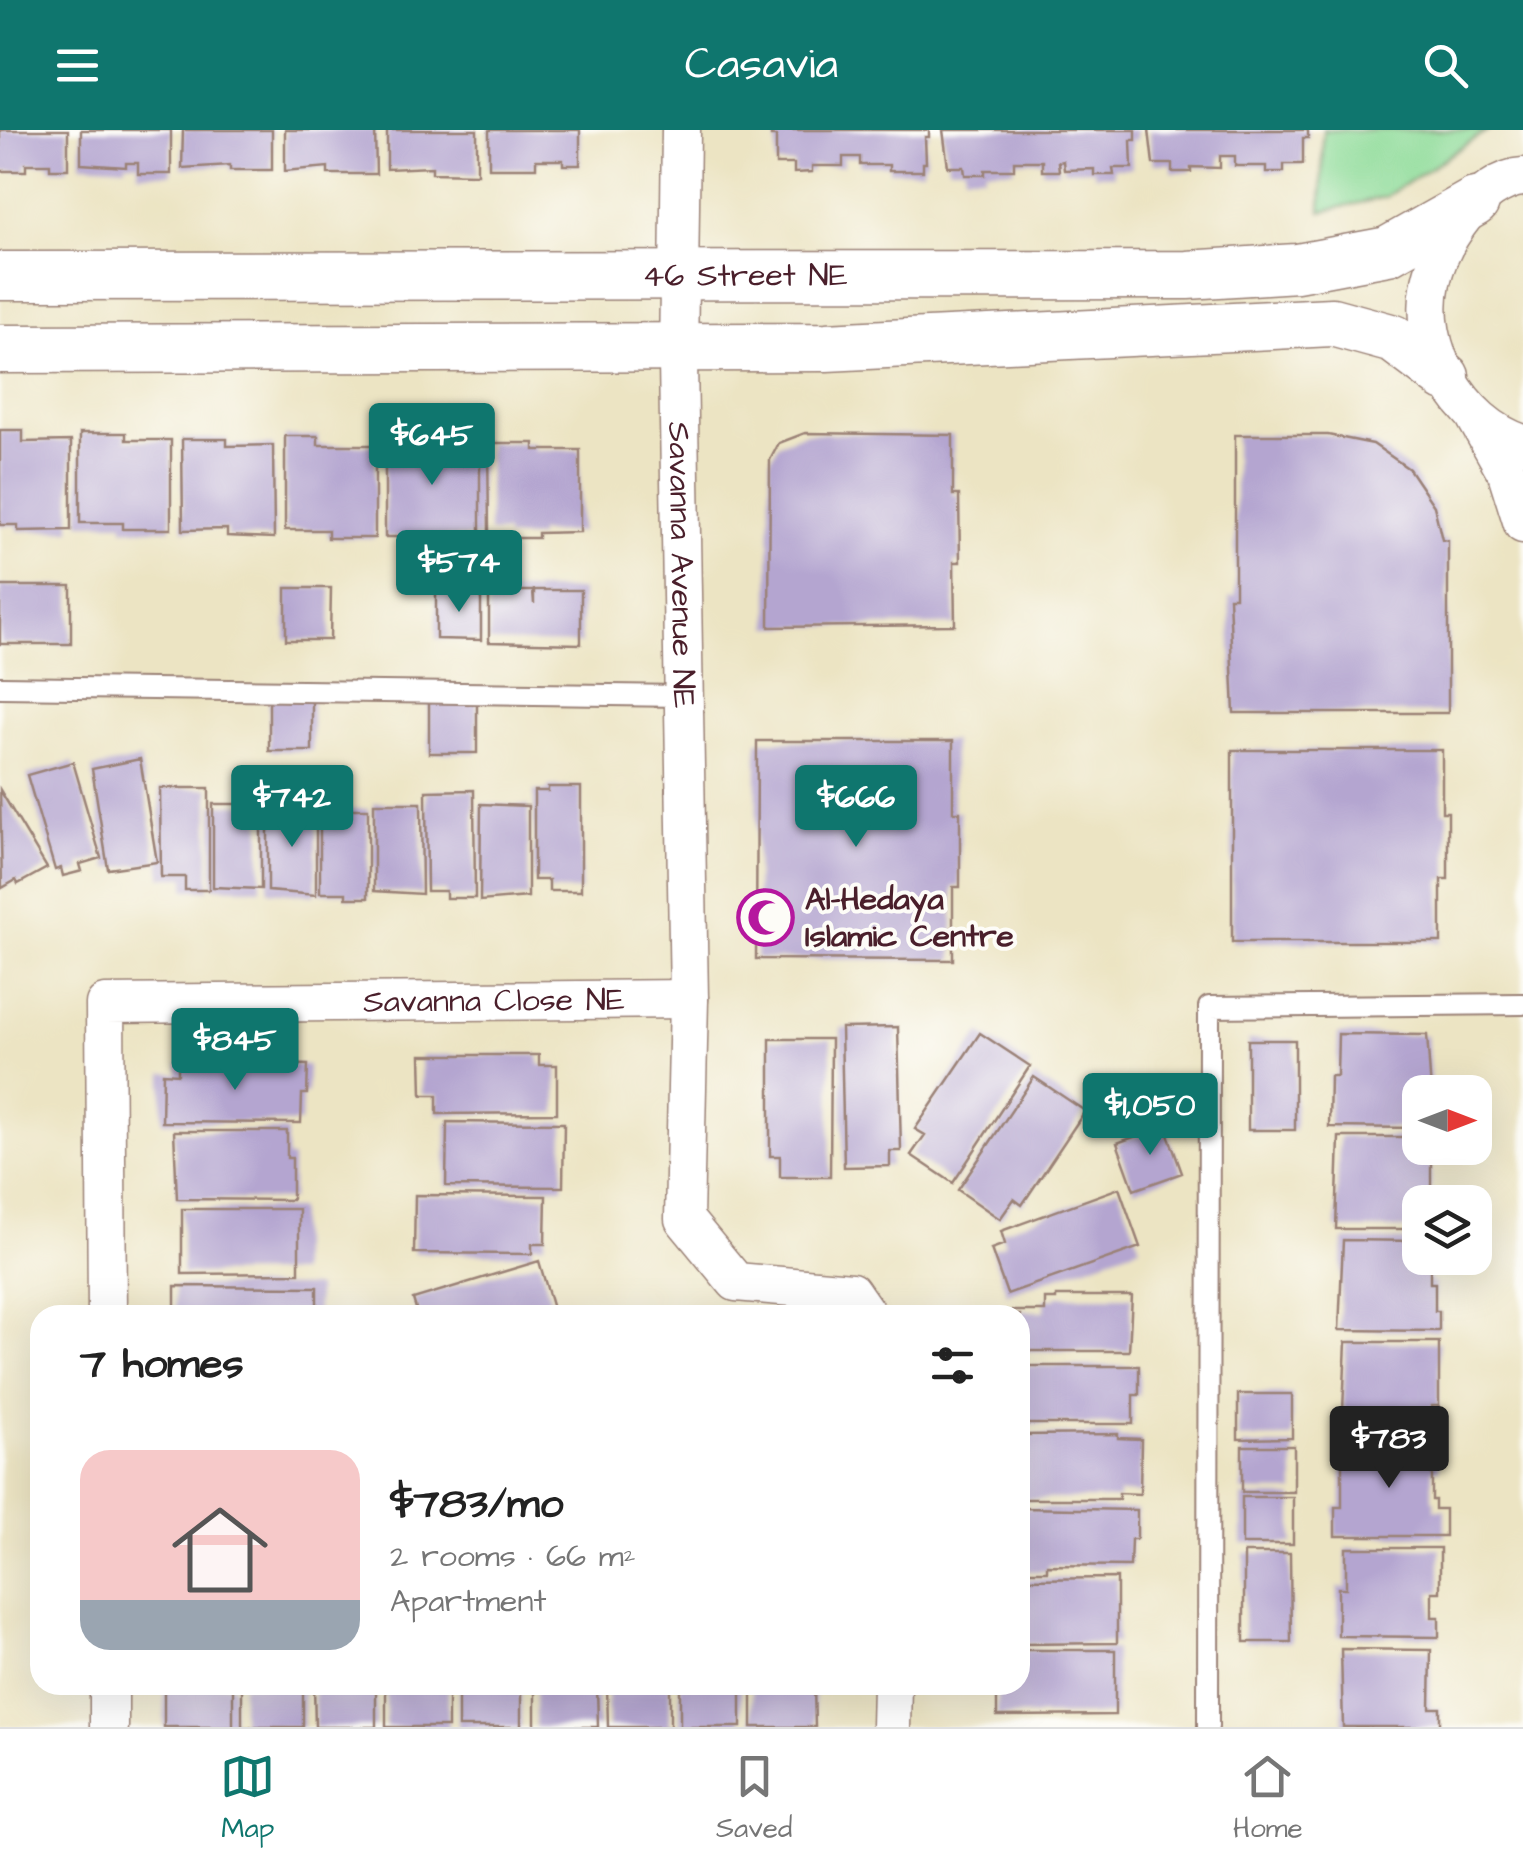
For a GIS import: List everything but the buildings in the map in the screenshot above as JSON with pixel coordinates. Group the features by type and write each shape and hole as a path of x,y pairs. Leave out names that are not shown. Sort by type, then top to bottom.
{"street":[{"name":"Savanna Avenue NE","path":"680,130 679,348 689,999"},
{"path":"1445,377 1430,332 1430,284 1446,239 1475,202 1512,177 1523,177"},
{"name":"46 Street NE","path":"0,276 1175,275 1298,268 1388,251 1475,202"},
{"path":"0,349 845,347 1332,322 1394,339 1445,377 1475,416 1507,473 1523,524"},
{"path":"1475,416 1523,444"},
{"path":"689,999 684,1219 736,1282 851,1292 860,1305"},
{"name":"Savanna Close NE","path":"107,1305 105,1004 689,999"},
{"path":"109,1695 109,1727"},
{"path":"891,1727 892,1695"}],"lane":[{"path":"0,686 684,696"},
{"path":"1208,1727 1209,1007 1523,1004"}],"green space":[{"path":"1323,130 1488,130 1385,197 1321,212"}],"place":[{"name":"Al-Hedaya Islamic Centre","path":"766,917"}]}
